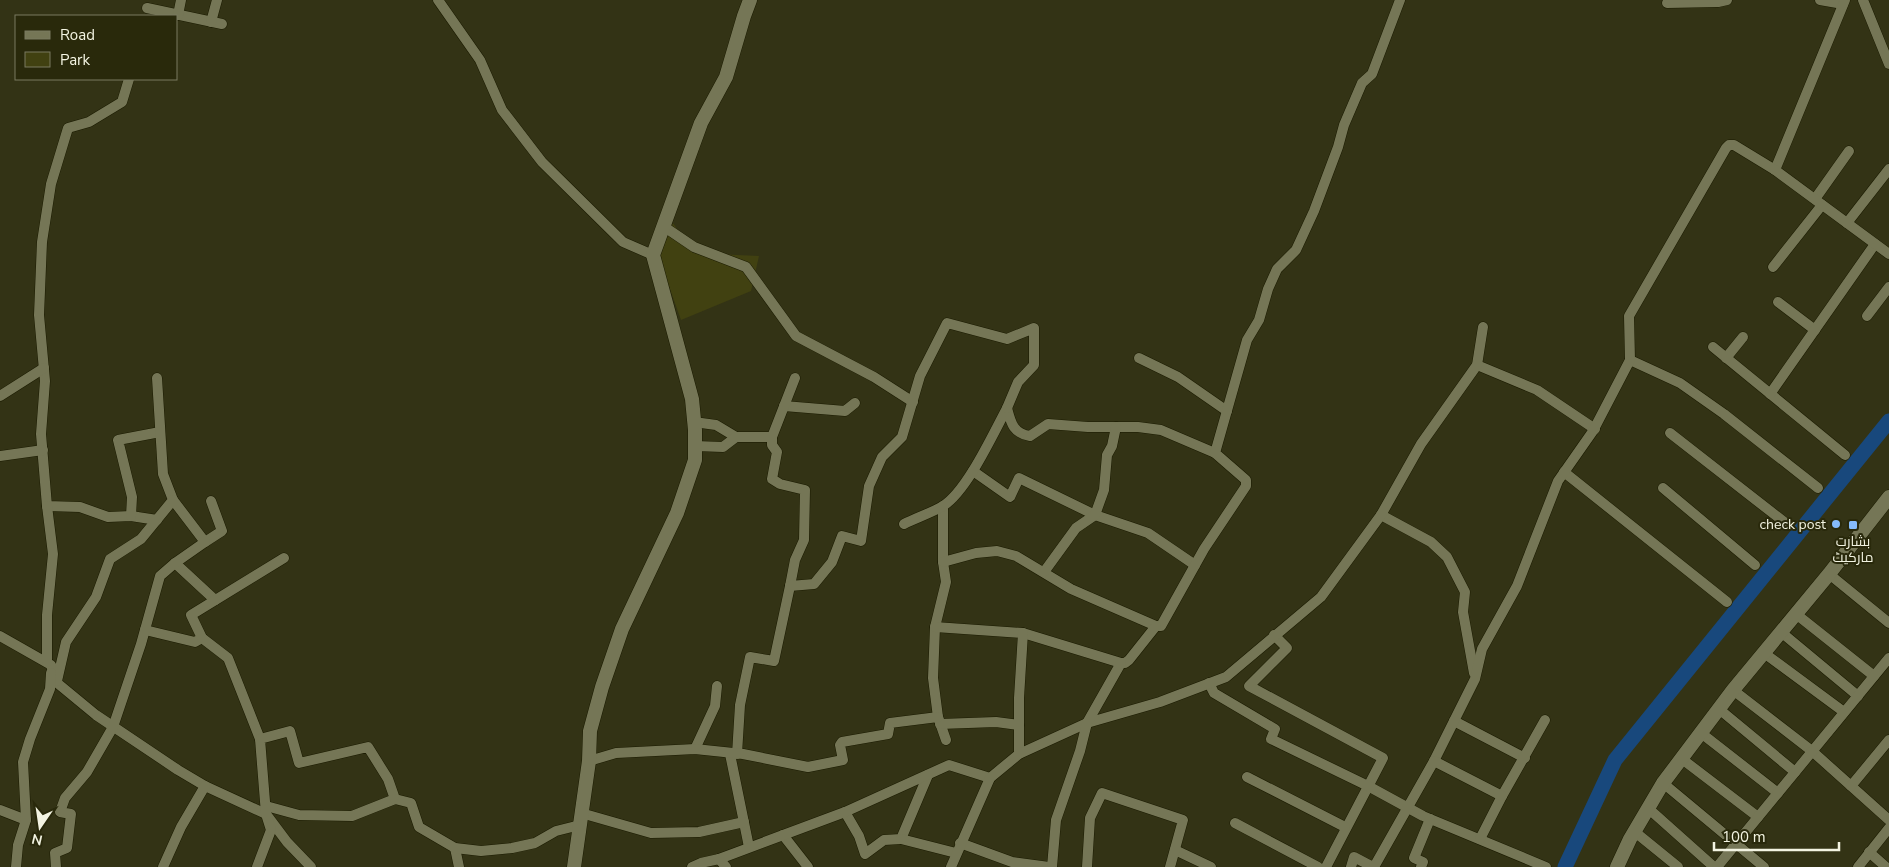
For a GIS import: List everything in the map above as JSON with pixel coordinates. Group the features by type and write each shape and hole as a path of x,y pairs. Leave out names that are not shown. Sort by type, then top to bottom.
{"street":[{"path":"178,15 181,0"},
{"path":"211,22 217,0"},
{"path":"438,0 480,60 502,110 542,162 623,242 653,255"},
{"path":"574,867 589,762 590,731 602,687 622,629 677,513 695,460 692,399 653,255 701,122 726,77 750,0"},
{"path":"1215,453 1247,340 1259,320 1268,289 1277,269 1296,250 1314,211 1338,148 1344,124 1362,83 1372,74 1400,0"},
{"path":"1667,3 1718,2 1727,0"},
{"path":"1775,170 1844,2 1820,0"},
{"path":"1863,0 1889,64"},
{"path":"147,8 222,24"},
{"path":"16,867 18,845 26,820 23,762 50,689 48,615 53,554 41,434 45,381 39,315 42,242 51,184 68,128 89,122 122,102 129,80"},
{"path":"1351,867 1354,857 1373,867 1434,761 1475,679 1482,649 1517,586 1558,481 1594,429 1630,360 1629,316 1729,145 1734,145 1775,170 1847,223 1884,247 1815,330 1770,394"},
{"path":"1773,267 1818,202 1849,151"},
{"path":"1847,223 1889,169"},
{"path":"663,226 694,247 746,267 796,336 874,377 913,402"},
{"path":"1866,316 1889,287"},
{"path":"1778,302 1815,330"},
{"path":"790,586 814,584 832,562 842,536 861,541 869,486 882,457 902,437 920,376 947,323 1006,339 1034,328 1034,366 1018,382 1007,408 973,471 951,499 943,506 904,524"},
{"path":"951,867 990,778 1019,754 1087,723 1160,702 1226,677 1321,597 1381,515 1421,444 1476,365 1483,327"},
{"path":"1726,358 1743,337"},
{"path":"1713,347 1845,455"},
{"path":"1139,358 1178,378 1227,411"},
{"path":"1630,360 1680,383 1724,414 1818,488"},
{"path":"1476,365 1537,390 1594,429"},
{"path":"0,396 44,368"},
{"path":"157,378 163,474 173,500 204,542"},
{"path":"749,847 734,754 740,705 750,657 774,661 795,560 804,540 805,490 780,484 772,479 777,452 772,445 772,437 795,378"},
{"path":"784,406 845,410 855,403"},
{"path":"944,562 976,553 997,551 1016,556 1071,589 1156,626 1161,626 1195,565 1246,486 1246,480 1215,453 1161,430 1138,427 1088,427 1048,424 1030,436 1022,434 1012,427 1007,408"},
{"path":"694,422 716,426 736,438 772,437"},
{"path":"1044,572 1076,528 1095,515 1104,490 1107,456 1112,446 1116,427"},
{"path":"131,516 132,497 118,440 160,432"},
{"path":"1670,433 1788,525"},
{"path":"695,446 723,447 736,438"},
{"path":"0,456 43,450"},
{"path":"973,471 1010,498 1019,478 1095,515 1148,533 1195,565"},
{"path":"1564,472 1727,602"},
{"path":"1663,488 1755,565"},
{"path":"1617,867 1663,784 1733,690 1889,498"},
{"path":"56,682 66,642 96,598 110,559 141,539 173,500"},
{"path":"56,867 54,853 67,848 71,814 60,812 65,798 87,772 112,727 145,630 160,576 175,562 222,531 211,501"},
{"path":"47,506 80,507 108,517 131,516 157,520"},
{"path":"943,506 946,582 935,627 933,678 939,720 946,740"},
{"path":"1381,515 1431,542 1447,557 1465,592 1463,612 1475,679"},
{"path":"257,867 270,830 266,810 260,739 228,658 202,638 191,615 284,558"},
{"path":"175,562 215,600"},
{"path":"1829,574 1889,623"},
{"path":"1796,614 1874,676"},
{"path":"935,627 1023,633 1125,663 1156,626"},
{"path":"145,630 195,642 202,638"},
{"path":"1781,632 1858,696"},
{"path":"1019,754 1023,633"},
{"path":"1274,635 1287,648 1249,686 1383,758 1345,827 1326,867"},
{"path":"0,636 49,663 56,682 112,727 205,786 266,810 299,815 352,816 395,799 411,803 419,827 455,848 481,851 512,848 536,842 580,819 651,833 699,832 744,822"},
{"path":"1764,652 1844,712"},
{"path":"1649,809 1716,867 1889,658"},
{"path":"844,812 859,836 865,854 884,840 901,839 958,848 1012,864 1050,867 1056,820 1080,751 1087,723 1121,663"},
{"path":"1209,683 1214,693 1275,728 1271,739 1368,786 1430,819 1546,867"},
{"path":"695,749 715,706 717,686"},
{"path":"1733,690 1812,751 1889,820"},
{"path":"1719,709 1795,772"},
{"path":"589,762 616,753 695,749 811,767 843,760 840,745 842,742 888,734 890,723 939,720 996,722 1019,725"},
{"path":"1480,839 1545,720"},
{"path":"1454,721 1525,758"},
{"path":"260,739 290,731 300,763 368,748 388,779 395,799"},
{"path":"1701,733 1778,793"},
{"path":"1851,786 1889,740"},
{"path":"1682,759 1758,818"},
{"path":"1434,761 1502,796"},
{"path":"692,867 701,863 722,863 749,847 844,812 948,765 990,778"},
{"path":"901,839 928,775"},
{"path":"1248,777 1345,827"},
{"path":"1663,784 1764,867"},
{"path":"163,867 181,827 205,786"},
{"path":"1087,867 1090,818 1102,793 1183,820 1170,867"},
{"path":"0,810 26,820"},
{"path":"266,810 287,842 311,867"},
{"path":"1421,867 1423,862 1414,858 1430,819"},
{"path":"1235,823 1318,867"},
{"path":"1858,867 1889,828"},
{"path":"1635,832 1678,867"},
{"path":"783,834 808,867"},
{"path":"455,848 460,867"},
{"path":"1175,850 1211,867"},
{"path":"1869,852 1886,867"}],"green space":[{"path":"673,223 693,253 759,256 751,291 681,320 659,258"}],"waterway":[{"path":"1565,867 1615,760 1889,421"}],"place":[{"name":"check post","path":"1836,524"},
{"name":"بشارت مارکیٹ","path":"1853,525"}]}
